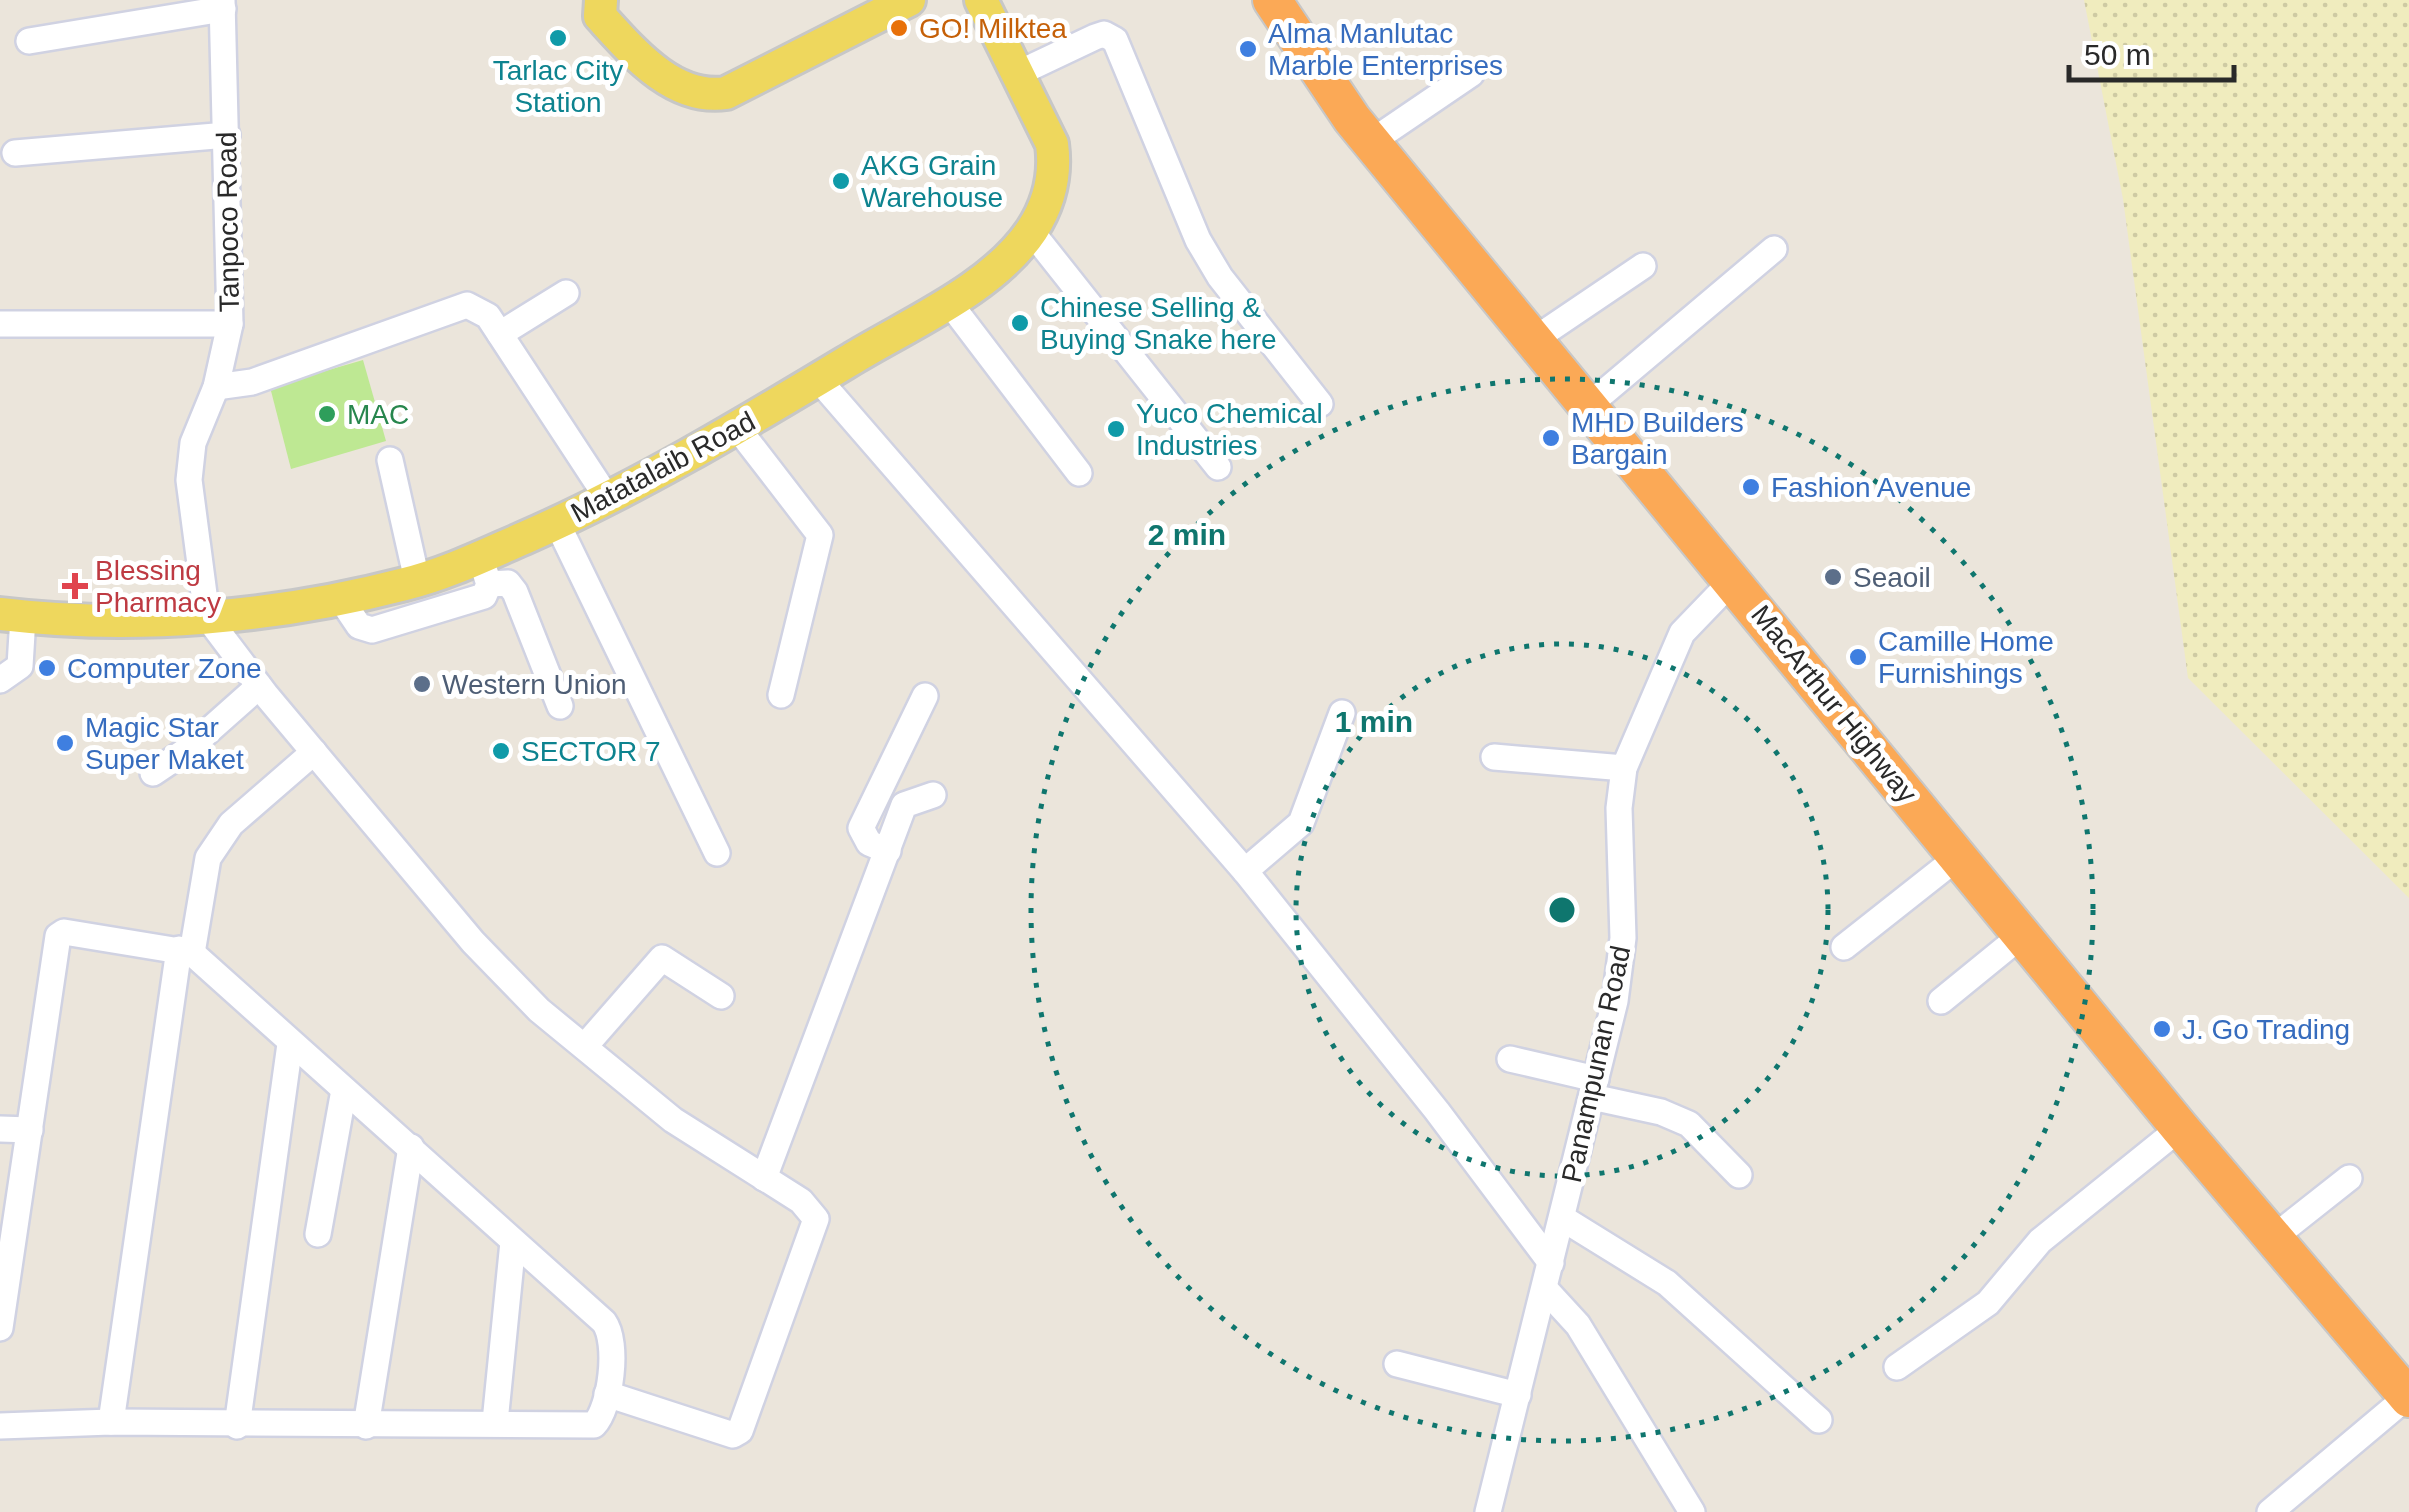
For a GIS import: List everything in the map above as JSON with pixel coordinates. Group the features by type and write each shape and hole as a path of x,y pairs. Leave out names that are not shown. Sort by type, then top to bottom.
{"highway":[{"name":"MacArthur Highway","path":"1272,0 1371,142 1734,579 2180,1128 2408,1397"}],"main road":[{"path":"595,5 664,76 693,92 715,94 909,0"},
{"name":"Matatalaib Road","path":"11,615 130,621 207,617 340,598 417,580 484,571 557,523 739,430 948,301 997,267 1031,231 1052,186 1055,164 1052,144 981,0"}],"street":[{"path":"29,41 222,4"},
{"name":"Tanpoco Road","path":"207,617 190,480 193,443 216,387 230,324 222,4"},
{"path":"1019,73 1095,37 1104,34 1115,40 1198,240 1220,277 1320,404"},
{"path":"1371,142 1471,74"},
{"path":"15,153 227,135"},
{"path":"1031,231 1218,468"},
{"path":"1589,404 1774,250"},
{"path":"1535,339 1643,266"},
{"path":"500,334 566,293"},
{"path":"948,301 1079,474"},
{"path":"216,387 252,382 467,304 488,316 608,499"},
{"path":"0,324 230,324"},
{"path":"818,380 1245,871 1437,1111 1548,1276 1692,1512"},
{"path":"739,430 820,535 781,695"},
{"path":"390,460 417,580"},
{"path":"557,523 716,853"},
{"path":"340,598 359,626 372,630 484,596 484,571 508,583 515,592 560,706"},
{"name":"Panampunan Road","path":"1488,1512 1615,1001 1623,938 1619,808 1624,768 1682,633 1734,579"},
{"path":"0,680 20,666 11,615"},
{"path":"207,617 259,686 473,942 539,1010 672,1120 813,1212 817,1227 740,1431 734,1435 607,1394"},
{"path":"153,773 187,750 259,686"},
{"path":"888,851 869,843 861,828 924,696"},
{"path":"1245,871 1300,824 1342,713"},
{"path":"110,1422 186,951 208,858 231,824 314,752"},
{"path":"1494,757 1624,768"},
{"path":"764,1178 904,805 933,795"},
{"path":"1844,947 1958,858"},
{"path":"0,1328 8,1232 30,1130 58,936 66,933 186,951 411,1147 609,1329 607,1394 596,1425 494,1422 237,1426 110,1422 0,1426"},
{"path":"1941,1002 2022,936"},
{"path":"585,1046 662,958 720,996"},
{"path":"237,1426 290,1044"},
{"path":"1510,1059 1688,1124 1739,1176"},
{"path":"318,1234 344,1090"},
{"path":"1897,1366 1988,1303 2040,1241 2180,1128"},
{"path":"0,1129 30,1130"},
{"path":"366,1426 411,1147"},
{"path":"2273,1238 2350,1178"},
{"path":"1562,1218 1667,1283 1819,1420"},
{"path":"494,1422 512,1242"},
{"path":"1397,1364 1518,1396"},
{"path":"2270,1512 2408,1397"}],"sand":[{"path":"2084,0 2409,0 2409,898 2188,678 2123,199"}],"green space":[{"name":"MAC","path":"363,360 386,441 291,469 270,387"}],"place":[{"name":"GO! Milktea","path":"899,28"},
{"name":"Tarlac City Station","path":"558,38"},
{"name":"Alma Manlutac Marble Enterprises","path":"1248,49"},
{"name":"AKG Grain Warehouse","path":"841,181"},
{"name":"Chinese Selling & Buying Snake here","path":"1020,323"},
{"name":"MAC","path":"327,414"},
{"name":"Yuco Chemical Industries","path":"1116,429"},
{"name":"MHD Builders Bargain","path":"1551,438"},
{"name":"Fashion Avenue","path":"1751,487"},
{"name":"Seaoil","path":"1833,577"},
{"name":"Blessing Pharmacy","path":"75,586"},
{"name":"Camille Home Furnishings","path":"1858,657"},
{"name":"Computer Zone","path":"47,668"},
{"name":"Western Union","path":"422,684"},
{"name":"Magic Star Super Maket","path":"65,743"},
{"name":"SECTOR 7","path":"501,751"},
{"name":"J. Go Trading","path":"2162,1029"}]}
